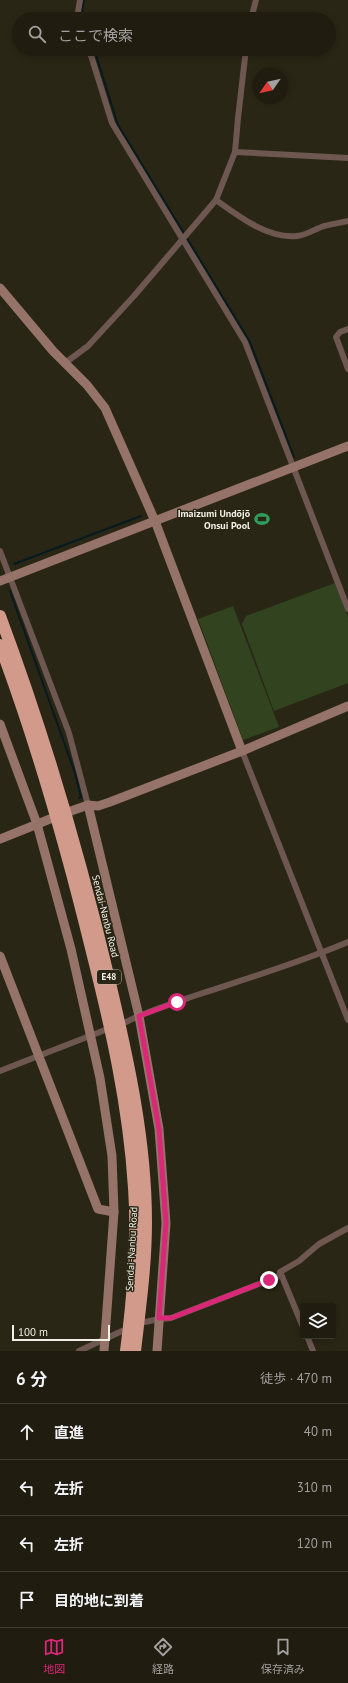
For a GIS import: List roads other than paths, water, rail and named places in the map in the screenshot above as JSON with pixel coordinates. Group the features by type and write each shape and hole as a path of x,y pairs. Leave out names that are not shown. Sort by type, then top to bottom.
{"highway":[{"name":"Sendai-Nanbu Road","path":"0,616 24,680 69,824 94,914 119,1021 135,1100 142,1150 146,1222 145,1258 135,1351"},
{"name":"Sendai-Nanbu Road","path":"0,645 16,689 59,826 78,895 122,1081 132,1156 134,1190 134,1257 126,1351"},
{"path":"0,653 16,689"}],"street":[{"path":"78,12 80,0"},
{"path":"253,12 256,0"},
{"path":"91,56 112,123 185,236 245,342 348,609"},
{"path":"65,363 88,346 216,200 235,152 245,56"},
{"path":"235,152 348,158"},
{"path":"216,200 243,220 273,233 289,236 298,236 324,226 348,221"},
{"path":"0,288 53,351 87,385 105,408 155,521 242,751 348,1020"},
{"path":"348,329 340,332 336,337 348,369"},
{"path":"0,581 348,446"},
{"path":"0,551 68,733 88,805 139,1016 159,1129 166,1223 157,1351"},
{"path":"71,811 88,805 98,806 104,804 242,751 348,706"},
{"path":"0,724 37,824 71,949 100,1078 112,1156 114,1212 104,1351"},
{"path":"0,839 50,819"},
{"path":"126,1022 139,1016 322,953 348,942"},
{"path":"0,956 98,1209 114,1212"},
{"path":"0,1071 105,1030"},
{"path":"145,1322 159,1318 171,1318 269,1280 281,1274 280,1272 299,1261 315,1246 348,1228"},
{"path":"281,1274 300,1320"},
{"path":"79,1351 122,1332"},
{"path":"308,1339 313,1351"}],"waterway":[{"path":"83,12 84,0"},
{"path":"96,56 118,125 250,342 294,457"},
{"path":"14,564 141,516"},
{"path":"10,591 75,773 81,797 79,798"}],"place":[{"name":"Imaizumi Undōjō Onsui Pool","path":"262,519"}]}
